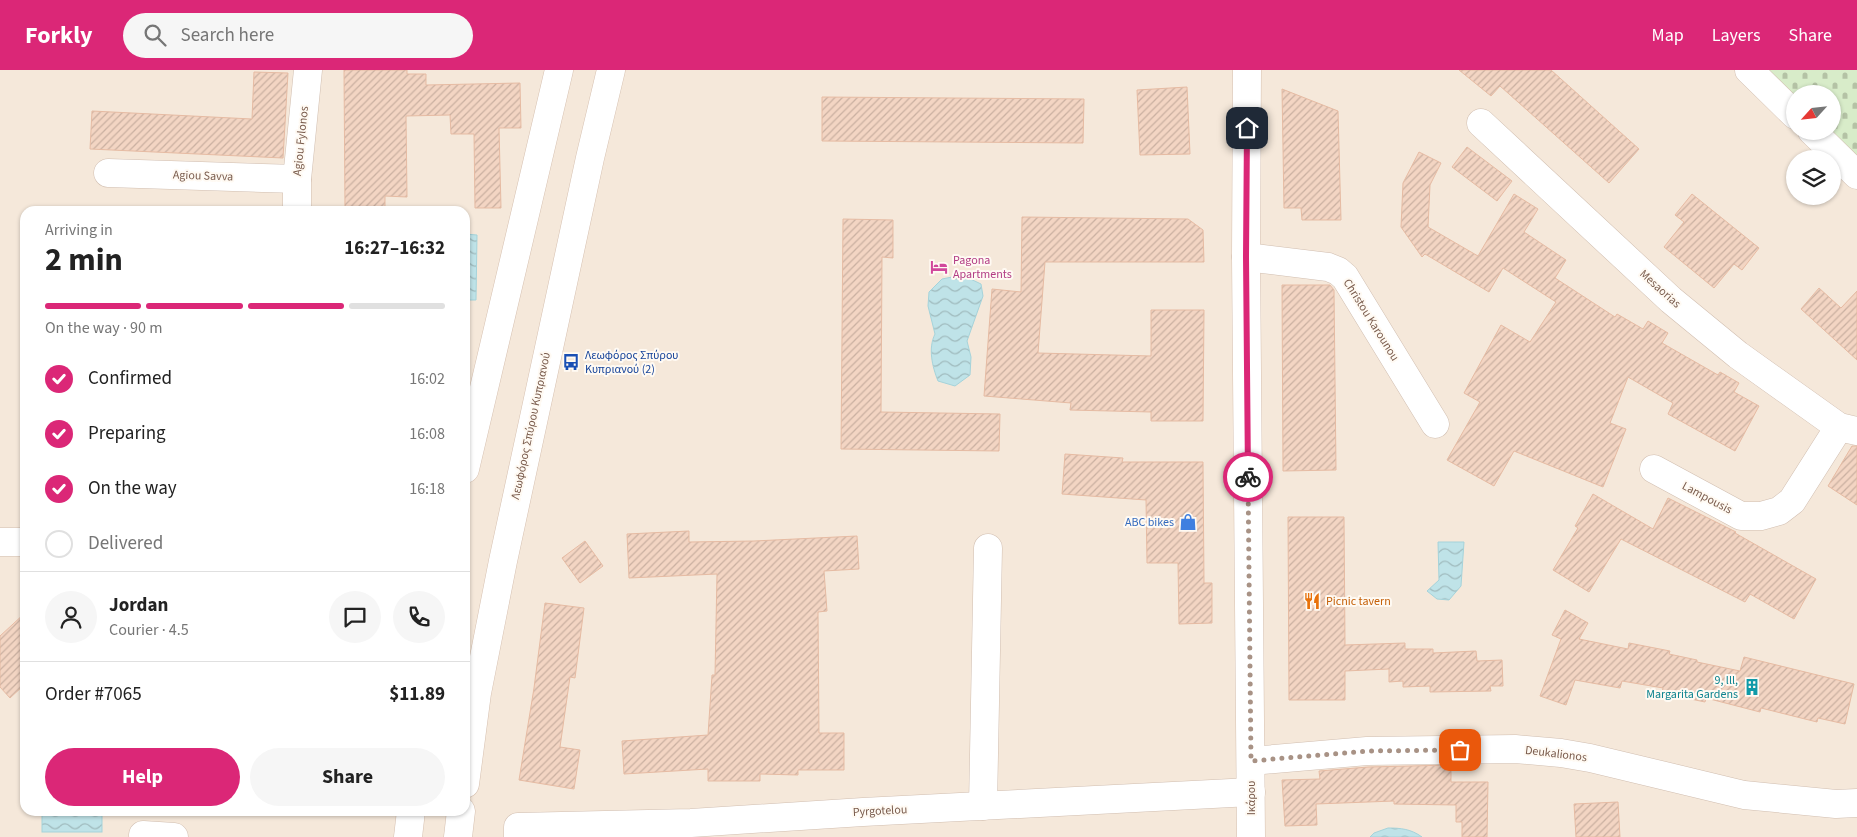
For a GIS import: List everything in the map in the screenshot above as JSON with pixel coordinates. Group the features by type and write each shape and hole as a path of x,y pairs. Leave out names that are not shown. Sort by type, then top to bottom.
{"street":[{"name":"Agiou Fylonos","path":"297,206 297,179 308,70"},
{"path":"470,448 560,70"},
{"name":"Λεωφόρος Σπύρου Κυπριανού","path":"470,749 478,694 505,552 588,167 611,70"},
{"name":"Ικάρου","path":"1248,70 1246,257 1251,837"},
{"path":"1749,70 1786,106"},
{"name":"Mesaorias","path":"1480,123 1671,300 1738,355 1848,429"},
{"path":"1821,140 1857,175"},
{"name":"Agiou Savva","path":"108,172 297,179"},
{"name":"Christou Karounou","path":"1246,257 1328,267 1338,271 1345,277 1435,424"},
{"name":"Lampousis","path":"1654,469 1741,516 1762,516 1778,511 1792,502 1848,429"},
{"path":"0,542 20,542"},
{"path":"983,806 988,548"},
{"name":"Deukalionos","path":"1251,761 1367,751 1515,749 1590,758 1744,795 1836,804 1857,803"},
{"name":"Pyrgotelou","path":"518,837 518,827 691,823 1251,792"},
{"path":"408,837 410,816"},
{"path":"458,837 460,816"},
{"path":"143,835 174,837"}],"shaded area":[{"path":"0,70 1857,70 1857,837 0,837"}],"green space":[{"path":"1763,70 1857,70 1857,159 1837,140 1841,140 1841,85 1786,85 1786,92"}],"water":[{"path":"470,234 477,235 476,300 470,300"},
{"path":"962,275 981,284 983,296 967,341 971,357 970,375 955,386 938,381 931,351 935,334 928,306 929,292 942,279"},
{"path":"1438,542 1464,542 1461,586 1449,600 1437,599 1427,591 1439,580"},
{"path":"42,816 102,816 102,832 42,832"},
{"path":"1388,828 1414,832 1422,837 1370,837 1374,833"}],"building":[{"path":"344,70 407,70 407,74 426,74 426,85 520,83 521,128 499,128 501,208 475,208 474,134 451,134 450,115 406,116 407,197 385,196 385,206 345,206"},
{"path":"1459,70 1551,70 1639,149 1609,183 1500,86 1491,96"},
{"path":"254,72 288,73 283,158 90,149 92,111 252,119"},
{"path":"1187,87 1190,154 1140,155 1137,90"},
{"path":"1282,89 1338,111 1341,220 1302,220 1301,208 1284,208"},
{"path":"822,97 1084,99 1083,143 822,141"},
{"path":"1467,147 1512,181 1497,201 1452,167"},
{"path":"1419,152 1441,163 1430,185 1428,227 1478,256 1514,194 1538,209 1524,232 1566,260 1555,278 1615,317 1617,314 1643,329 1648,321 1668,333 1662,343 1718,375 1720,372 1739,383 1734,392 1759,406 1735,451 1668,414 1673,403 1628,377 1610,423 1626,429 1603,487 1514,451 1494,486 1447,460 1480,402 1464,393 1501,325 1530,342 1556,302 1503,268 1489,292 1425,254 1422,257 1401,227 1403,183"},
{"path":"1692,194 1759,248 1742,270 1734,264 1714,288 1664,247 1684,222 1675,215"},
{"path":"1022,217 1188,219 1203,230 1204,262 1045,262 1038,353 1151,356 1151,310 1204,310 1203,421 1151,421 1151,412 1070,410 1071,403 984,396 992,289 1021,292"},
{"path":"843,219 893,220 893,258 882,257 881,412 1000,414 999,451 841,449"},
{"path":"1282,285 1330,285 1334,290 1336,470 1283,471"},
{"path":"1819,288 1841,308 1857,291 1857,360 1801,309"},
{"path":"1852,446 1857,446 1857,505 1828,486"},
{"path":"1065,454 1123,458 1122,462 1203,462 1204,583 1212,583 1212,623 1179,624 1178,563 1147,563 1146,500 1062,494"},
{"path":"1593,494 1653,529 1668,498 1736,532 1816,579 1794,619 1750,594 1745,602 1621,539 1589,592 1553,570 1578,528 1575,526"},
{"path":"1288,517 1344,517 1345,645 1405,643 1405,649 1433,649 1433,653 1476,651 1477,661 1502,660 1503,686 1490,686 1491,691 1430,692 1430,686 1403,687 1403,681 1389,682 1389,669 1345,671 1345,700 1289,700"},
{"path":"689,531 689,542 857,536 859,569 824,571 827,611 818,612 819,733 844,733 844,770 798,770 798,775 760,774 760,781 708,781 708,769 624,774 622,741 708,735 712,675 715,675 717,574 629,578 627,534"},
{"path":"585,541 603,566 580,583 562,558"},
{"path":"545,603 584,608 575,678 570,677 560,747 580,750 574,789 519,780"},
{"path":"1565,610 1588,623 1579,639 1628,649 1629,643 1670,651 1669,654 1740,671 1744,657 1854,684 1845,724 1818,718 1817,722 1761,708 1760,712 1706,698 1705,702 1662,693 1663,688 1622,681 1620,688 1575,680 1566,705 1540,696 1561,639 1552,635"},
{"path":"20,618 20,689 10,698 0,687 0,636"},
{"path":"1451,765 1451,782 1488,782 1487,837 1462,837 1462,822 1456,822 1456,805 1394,804 1394,801 1316,804 1317,825 1285,826 1282,780 1320,779 1319,771 1368,767"},
{"path":"1618,802 1620,837 1576,837 1574,804"}],"way so far":[{"path":"1248,477 1251,761 1367,751 1460,750"}],"place":[{"name":"Pagona Apartments","path":"939,267"},
{"name":"Λεωφόρος Σπύρου Κυπριανού (2)","path":"571,362"},
{"name":"ABC bikes","path":"1188,522"},
{"name":"Picnic tavern","path":"1312,601"},
{"name":"9, lll, Margarita Gardens","path":"1752,687"}],"route":[{"path":"1247,128 1248,477"}]}
